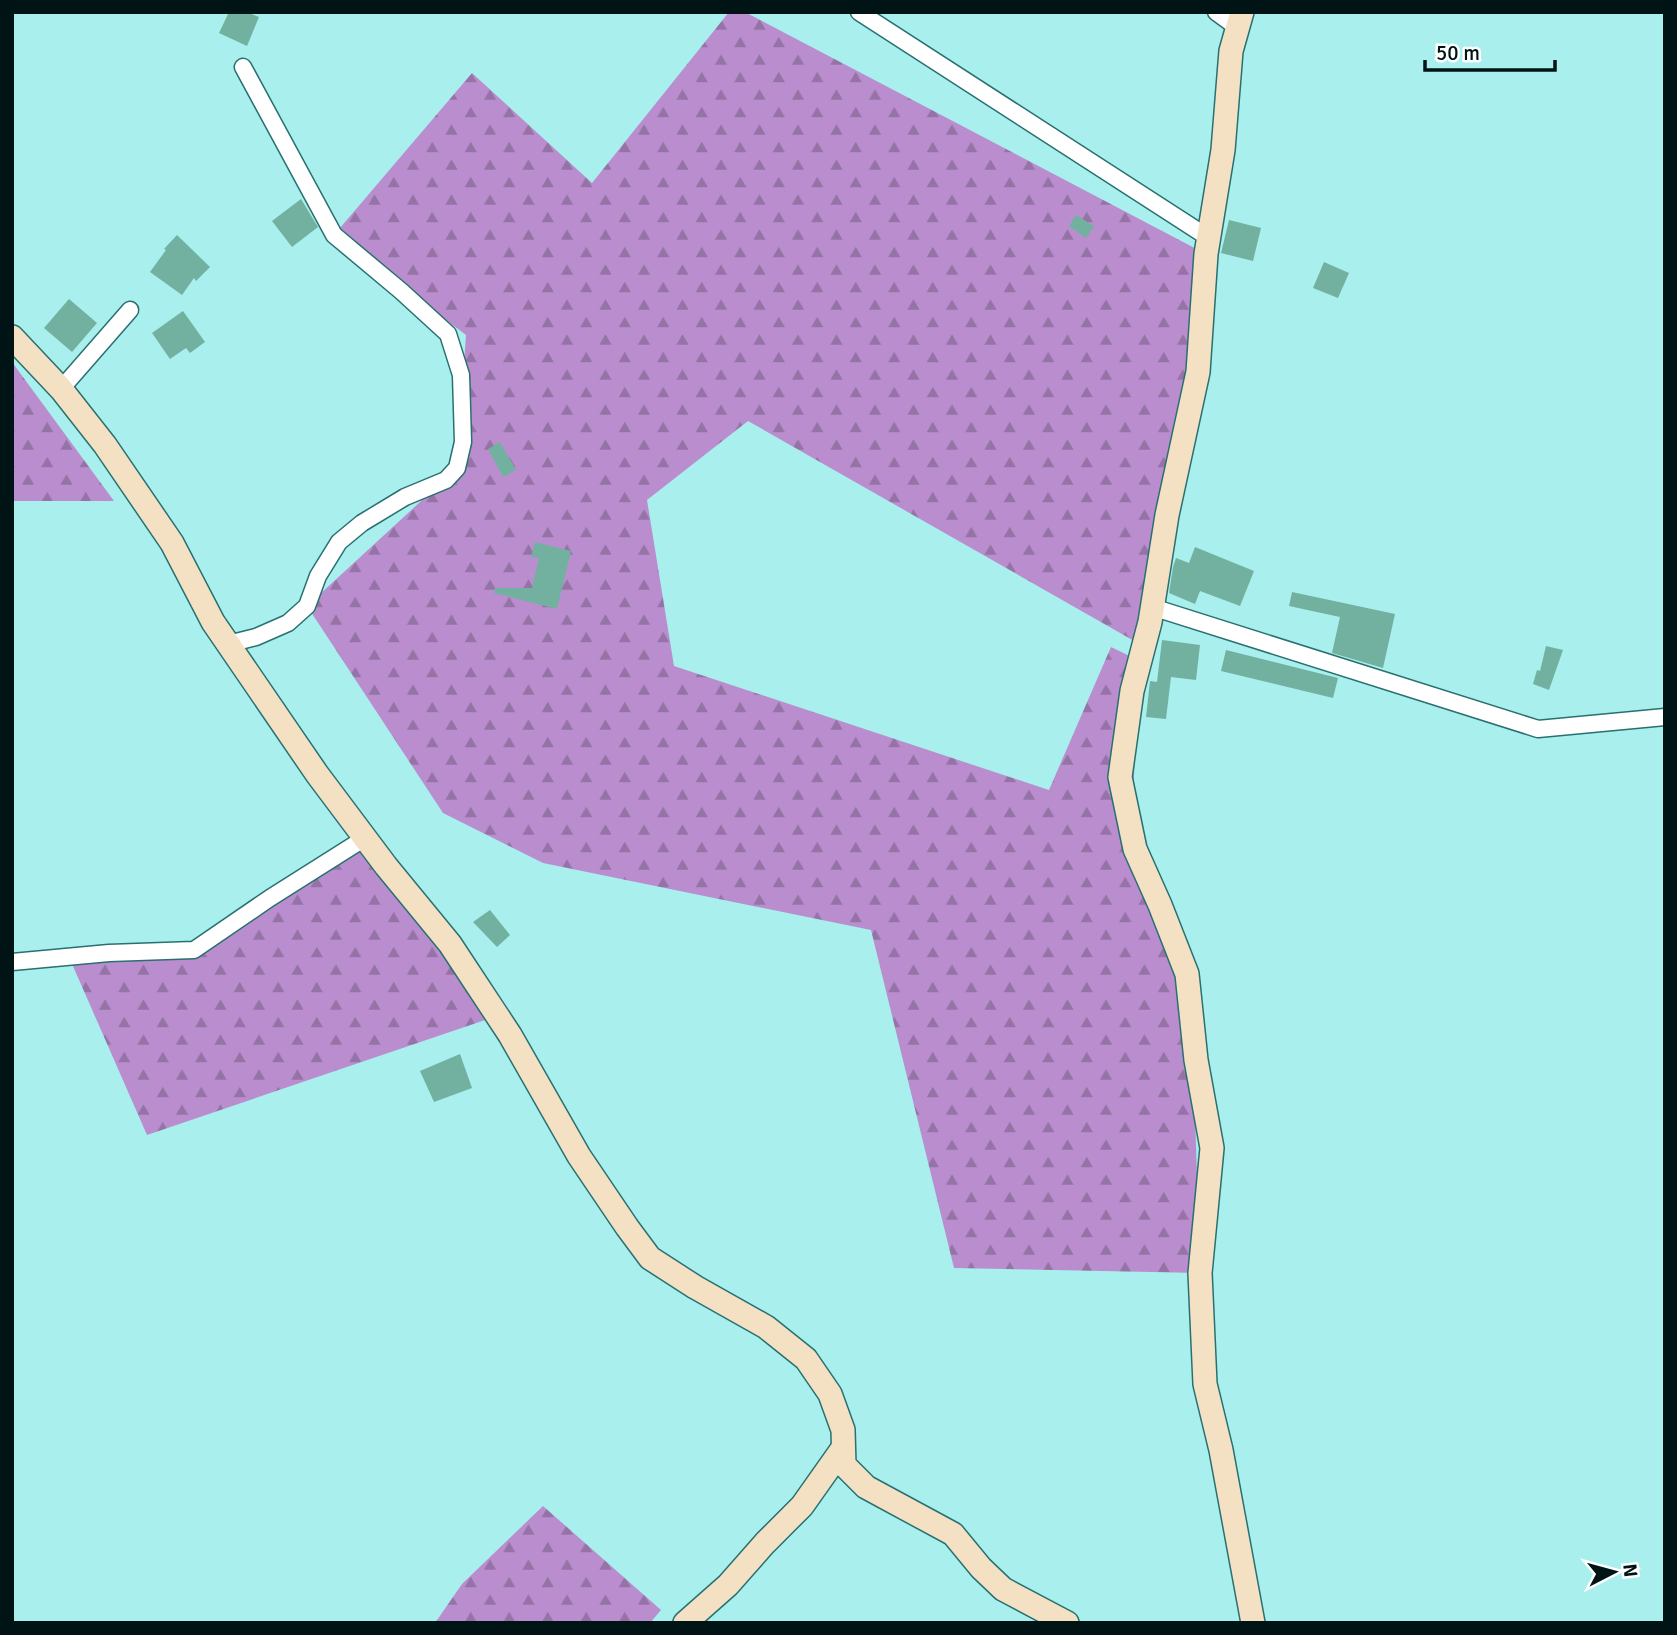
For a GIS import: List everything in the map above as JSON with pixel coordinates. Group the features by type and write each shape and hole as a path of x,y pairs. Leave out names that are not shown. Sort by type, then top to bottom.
{"street":[{"path":"859,12 1209,238"},
{"path":"1216,12 1240,20 1231,51 1223,150 1206,254 1198,372 1167,515 1150,622 1132,691 1120,777 1135,849 1187,974 1196,1060 1212,1148 1200,1273 1205,1384 1221,1450 1253,1623"},
{"path":"228,644 288,623 307,606 318,576 339,542 362,523 405,497 446,480 457,468 463,442 461,375 448,334 334,234 243,67"},
{"path":"61,389 130,310"},
{"path":"12,337 61,389 105,444 172,543 213,622 317,774 386,866 450,944 510,1035 579,1156 650,1258 766,1327 806,1359 830,1394 843,1430 844,1465 866,1487 953,1534 981,1568 1003,1589 1067,1623"},
{"path":"1152,607 1538,729 1665,717"},
{"path":"12,962 109,953 194,950 365,838"},
{"path":"685,1623 728,1585 802,1506 843,1448"}],"green space":[{"path":"729,12 745,12 1206,254 1143,646 748,421 647,500 674,666 1049,790 1111,647 1140,661 1131,832 1192,1017 1200,1273 954,1268 871,930 543,863 443,813 307,606 457,468 466,335 334,235 472,73 592,183"},
{"path":"12,362 114,501 12,501"},
{"path":"365,838 497,1016 147,1135 69,957 194,950"},
{"path":"543,1506 661,1610 650,1623 435,1623 462,1584"}],"building":[{"path":"229,12 246,12 259,17 247,46 219,33"},
{"path":"301,199 318,227 292,247 272,221"},
{"path":"1076,215 1094,226 1086,238 1069,226"},
{"path":"1229,220 1261,228 1253,261 1221,253"},
{"path":"177,235 210,267 196,281 194,278 182,295 150,272 166,250 164,249"},
{"path":"1324,262 1349,273 1338,298 1313,288"},
{"path":"69,299 97,323 72,352 44,328"},
{"path":"183,311 205,342 190,353 186,348 170,359 152,333"},
{"path":"500,442 516,470 503,477 488,449"},
{"path":"535,542 571,551 557,609 494,593 495,588 532,588 539,558 531,557"},
{"path":"1195,547 1254,571 1240,606 1200,591 1195,604 1169,593 1176,558 1189,563"},
{"path":"1292,592 1395,614 1383,668 1332,653 1340,617 1289,606"},
{"path":"1162,640 1200,645 1196,680 1171,677 1166,719 1146,717 1150,681 1157,682"},
{"path":"1546,646 1563,650 1549,690 1533,684 1537,670 1540,671"},
{"path":"1226,650 1338,678 1333,698 1221,671"},
{"path":"490,910 510,935 497,947 473,922"},
{"path":"460,1054 472,1088 434,1102 420,1071"}]}
